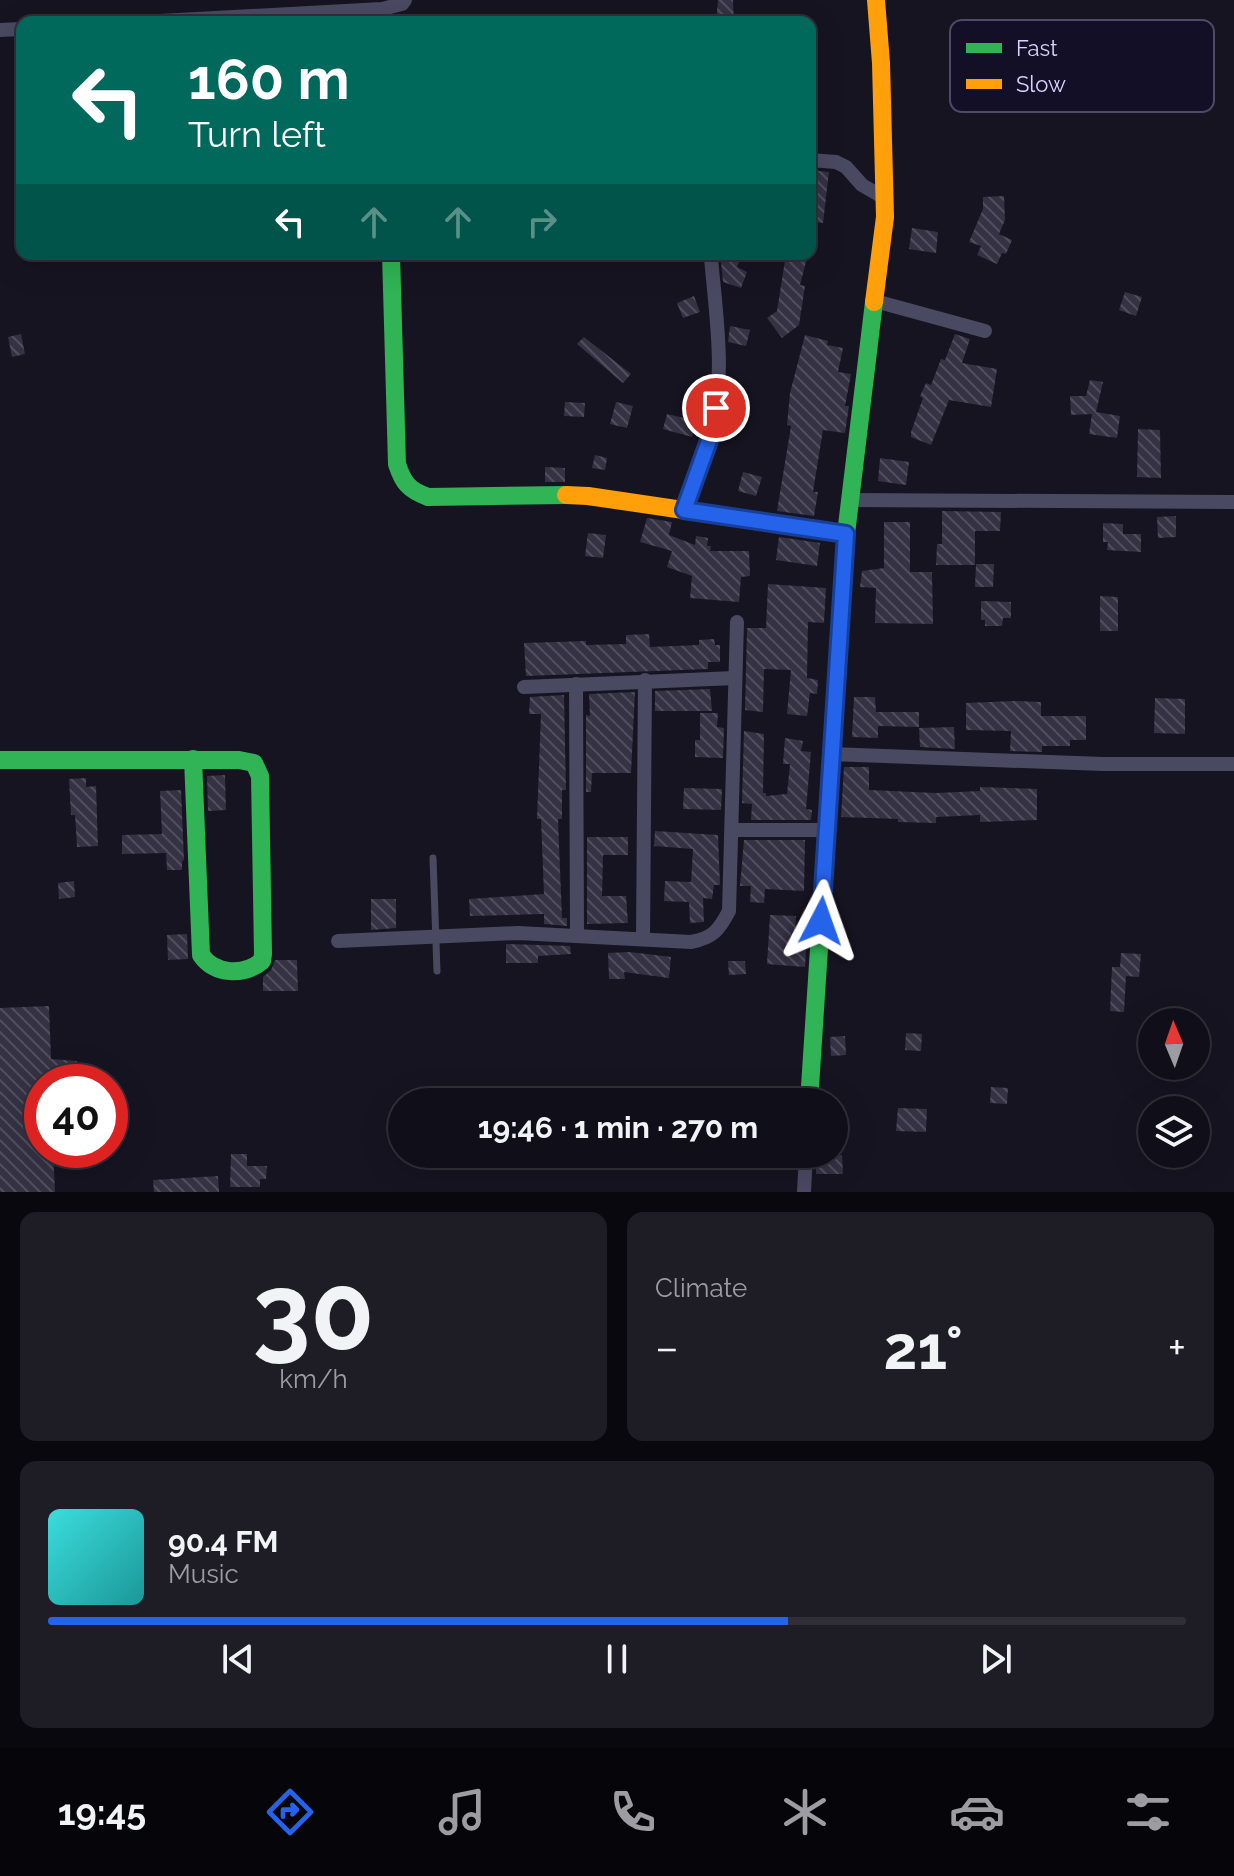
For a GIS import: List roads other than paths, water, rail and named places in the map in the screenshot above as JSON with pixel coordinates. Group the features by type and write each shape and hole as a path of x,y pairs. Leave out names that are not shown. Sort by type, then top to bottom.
{"street":[{"path":"382,16 405,0"},
{"path":"810,1088 846,534 886,199 876,0"},
{"path":"816,160 836,162 846,167 862,185 886,199"},
{"path":"391,260 397,464 402,480 412,491 428,497 588,496 846,534"},
{"path":"684,510 711,435 716,408 717,322 711,260"},
{"path":"875,301 985,331"},
{"path":"849,500 1234,502"},
{"path":"338,941 518,933 691,942 708,939 719,930 729,911 737,622"},
{"path":"524,687 735,678"},
{"path":"643,939 645,680"},
{"path":"576,684 577,936"},
{"path":"830,754 1103,764 1234,764"},
{"path":"0,760 193,759 248,760 254,763 260,776 263,954 262,961 253,968 219,970 210,967 201,955 193,759"},
{"path":"732,830 826,830"},
{"path":"804,1192 805,1168"}],"lane":[{"path":"433,858 437,971"}]}
